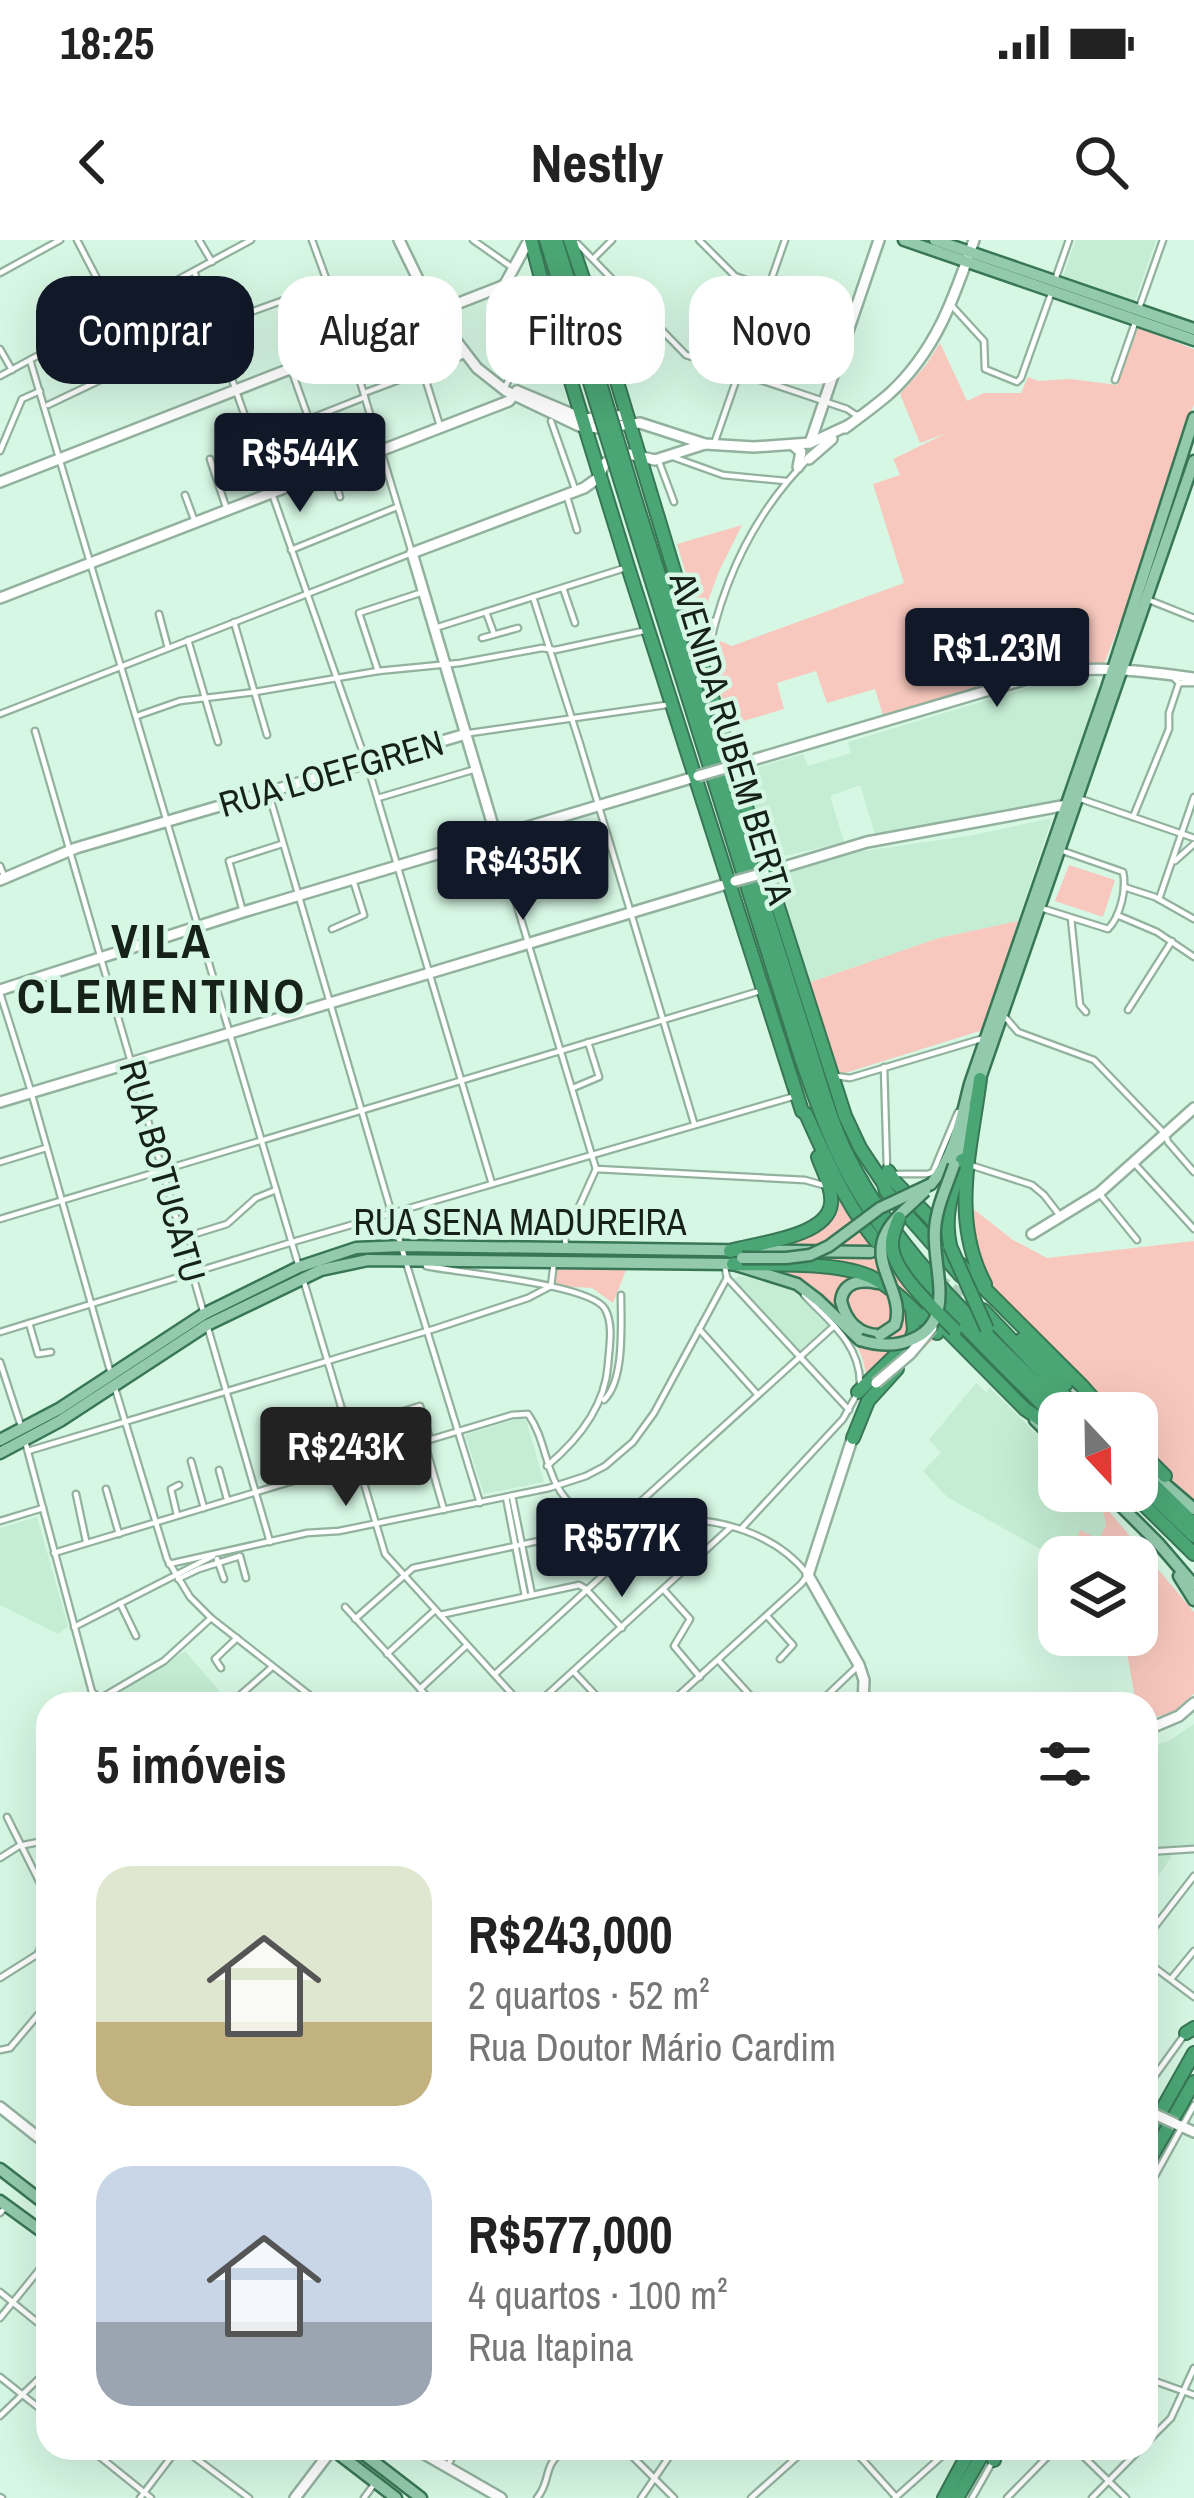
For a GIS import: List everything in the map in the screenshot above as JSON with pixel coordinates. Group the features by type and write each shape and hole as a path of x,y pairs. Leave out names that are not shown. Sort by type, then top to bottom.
{"highway":[{"name":"AVENIDA RUBEM BERTA","path":"546,240 557,276"},
{"name":"AVENIDA RUBEM BERTA","path":"567,241 578,276"},
{"path":"567,241 618,386 829,1090 852,1143 905,1219 1066,1384"},
{"name":"AVENIDA RUBEM BERTA","path":"532,243 539,276"},
{"path":"532,243 548,276"},
{"name":"AVENIDA RUBEM BERTA","path":"572,384 802,1111"},
{"name":"AVENIDA RUBEM BERTA","path":"595,384 680,676 801,1058 824,1124 886,1245"},
{"path":"576,396 597,402 610,397 618,386"},
{"name":"AVENIDA RUBEM BERTA","path":"632,504 849,1157 886,1245"},
{"path":"610,505 624,527 680,676"},
{"path":"659,575 689,617"},
{"path":"950,1246 947,1208 973,1131 975,1081"},
{"path":"802,1111 866,1228 946,1294 1046,1392"},
{"path":"732,1259 818,1226 826,1217 831,1206 826,1180 802,1111"},
{"path":"973,1131 956,1163 967,1239 991,1296"},
{"path":"888,1172 936,1223 990,1335"},
{"path":"905,1219 950,1253 1087,1392"},
{"path":"905,1219 892,1239 895,1261 949,1334 969,1352"},
{"path":"886,1245 927,1310 1038,1418"},
{"path":"886,1245 1038,1400"},
{"path":"732,1259 859,1271 886,1285 1038,1405"},
{"path":"944,1274 970,1285"},
{"path":"853,1438 873,1394 914,1344 912,1308"},
{"path":"982,1310 1062,1392"},
{"path":"858,1392 914,1344 949,1334"},
{"path":"1158,1469 1165,1476"},
{"path":"1158,1486 1194,1524"},
{"path":"1158,1501 1194,1536"},
{"path":"1151,1512 1194,1554"},
{"path":"1158,2117 1194,2053"},
{"path":"1158,2145 1194,2082"},
{"path":"944,2498 965,2460"},
{"path":"956,2498 987,2460"}],"main road":[{"path":"904,240 970,251"},
{"path":"935,240 1194,340"},
{"path":"1137,315 1194,329"},
{"path":"732,1259 786,1279 818,1300 860,1340 904,1342 935,1320 940,1303 935,1226 987,1037 1072,801 1194,418"},
{"path":"1114,672 1147,599 1194,461"},
{"path":"975,1081 1004,1016 1072,819 1072,801"},
{"path":"886,1285 856,1282 842,1295 842,1307 854,1326 866,1334 880,1335 898,1319 881,1246 889,1227 905,1219 931,1184 956,1163"},
{"path":"732,1259 810,1255 880,1208 931,1184"},
{"path":"732,1259 886,1245"},
{"name":"RUA SENA MADUREIRA","path":"0,1453 206,1320 356,1248 408,1255 554,1260 732,1259"},
{"name":"RUA SENA MADUREIRA","path":"408,1255 567,1249 732,1259"},
{"path":"1024,1409 1038,1423"},
{"name":"RUA SENA MADUREIRA","path":"0,1440 25,1440"},
{"path":"1165,1476 1194,1509"},
{"path":"1158,1481 1194,1509"},
{"path":"1127,1512 1150,1536"},
{"path":"1158,1544 1194,1585"},
{"path":"1158,1545 1194,1600"},
{"path":"0,2170 36,2197"},
{"path":"1,2208 36,2227"},
{"path":"348,2460 396,2498"},
{"path":"372,2460 421,2498"}],"street":[{"path":"0,273 60,240"},
{"path":"77,240 96,276"},
{"path":"199,240 212,262"},
{"path":"185,276 251,240"},
{"path":"312,240 325,276"},
{"path":"397,240 416,276"},
{"path":"473,240 514,268"},
{"path":"594,258 612,240"},
{"path":"698,240 735,276"},
{"path":"772,276 785,240"},
{"path":"854,311 879,240"},
{"path":"952,306 983,338 985,369 1015,382 1021,378 1070,240"},
{"path":"1115,380 1163,240"},
{"path":"567,241 579,244 689,354"},
{"path":"510,276 532,243"},
{"path":"795,471 892,392 926,354 952,306 970,251"},
{"path":"194,271 196,276"},
{"path":"0,349 12,370"},
{"path":"462,349 496,384 586,423 627,419 710,444 754,447 814,439"},
{"path":"0,376 36,357"},
{"path":"462,360 469,358"},
{"path":"469,358 516,393"},
{"path":"30,360 385,1554 510,1692"},
{"path":"0,482 278,374"},
{"path":"45,406 91,384"},
{"path":"234,384 367,762 492,1184"},
{"path":"296,384 340,497"},
{"path":"361,384 593,1153 596,1169 565,1238 567,1249"},
{"path":"254,441 390,384"},
{"path":"426,384 440,426"},
{"path":"710,444 735,384"},
{"path":"772,384 824,401 856,419"},
{"path":"808,459 830,384"},
{"path":"0,451 22,399 40,391"},
{"path":"0,598 509,401 516,393"},
{"path":"768,444 794,445 856,419"},
{"path":"550,421 577,530"},
{"path":"674,502 669,455 682,435"},
{"path":"705,670 719,611 746,541 814,439"},
{"path":"0,714 572,495 601,475 604,463 620,456 652,460 710,444"},
{"path":"794,445 801,452 795,471"},
{"path":"669,455 723,475 787,481"},
{"path":"210,459 226,509"},
{"path":"185,495 194,522"},
{"path":"291,550 398,507"},
{"path":"435,628 628,567"},
{"path":"563,588 574,623"},
{"path":"378,671 359,613 425,592"},
{"path":"532,597 694,1124"},
{"path":"1147,599 1194,618"},
{"path":"711,638 706,637 707,627 719,611"},
{"path":"486,612 494,634"},
{"path":"159,614 168,648"},
{"path":"689,617 707,627"},
{"path":"234,622 267,735"},
{"path":"482,638 518,628"},
{"path":"137,716 176,702 555,650 648,630"},
{"path":"188,640 218,742"},
{"path":"306,1692 211,1618 169,1564 0,991 353,878 1024,678 1063,670 1194,681"},
{"path":"1133,817 1169,729 1177,679"},
{"name":"RUA LOEFGREN","path":"2,875 168,820 466,734 672,704"},
{"name":"RUA BOTUCATU","path":"35,731 270,1542"},
{"path":"378,798 476,769"},
{"path":"268,791 480,1503"},
{"path":"1159,899 1194,797"},
{"path":"0,1102 879,839 1072,801 1133,817 1194,841 1171,865"},
{"path":"243,912 229,861 283,844"},
{"path":"1041,908 1108,929 1117,915 1125,877 1121,871 1060,850"},
{"path":"332,929 364,915 353,878"},
{"path":"1124,887 1159,899 1194,919"},
{"path":"1117,915 1194,957"},
{"path":"1071,917 1080,1005 1086,1012"},
{"path":"1128,1010 1172,941"},
{"path":"0,1219 763,990"},
{"path":"1004,1016 1018,1031 1094,1060 1166,1134 1194,1172"},
{"path":"825,1077 850,1078 987,1037"},
{"path":"573,1088 599,1077 588,1042"},
{"path":"884,1067 888,1172 933,1172 975,1081"},
{"path":"0,1332 798,1095"},
{"path":"1032,1234 1099,1193 1194,1108"},
{"path":"0,1162 46,1148"},
{"path":"1134,1162 1194,1229"},
{"path":"956,1163 1032,1185 1061,1217"},
{"path":"596,1169 826,1180"},
{"path":"181,1238 227,1224 256,1198 276,1190"},
{"path":"1099,1193 1137,1240"},
{"name":"RUA SENA MADUREIRA","path":"408,1255 427,1266 551,1286 596,1299 608,1313 607,1378 600,1403 547,1466"},
{"path":"169,1564 557,1486 605,1466 654,1413 727,1278 732,1259"},
{"path":"25,1440 126,1423 528,1298 551,1286 554,1260"},
{"path":"727,1278 849,1410"},
{"path":"741,1528 849,1410 858,1392 856,1356 834,1326 786,1279"},
{"path":"600,1403 615,1386 621,1295"},
{"path":"683,1692 808,1575 861,1402 926,1337 935,1320"},
{"path":"29,1323 38,1354 51,1352"},
{"path":"613,1525 834,1326"},
{"path":"699,1329 758,1394"},
{"path":"0,1362 92,1692"},
{"path":"404,1411 420,1406 444,1510"},
{"path":"54,1552 512,1414 528,1414 557,1486 579,1511 613,1525"},
{"path":"293,1481 284,1453 295,1447"},
{"path":"190,1461 204,1508"},
{"path":"219,1470 227,1501"},
{"path":"178,1516 171,1490 179,1485"},
{"path":"106,1489 119,1534"},
{"path":"76,1494 87,1544"},
{"path":"509,1496 528,1595"},
{"path":"0,1521 43,1508"},
{"path":"355,1618 413,1568 613,1525 687,1520 741,1528 793,1558 808,1575 859,1665 864,1692"},
{"path":"494,1675 649,1533 648,1521"},
{"path":"552,1692 731,1527"},
{"path":"217,1556 224,1579"},
{"path":"74,1627 217,1556 241,1557 246,1578"},
{"path":"387,1654 437,1613 579,1586 622,1628"},
{"path":"664,1590 691,1620 674,1646 700,1677"},
{"path":"120,1603 136,1636"},
{"path":"345,1607 423,1692"},
{"path":"766,1616 793,1645 780,1659"},
{"path":"114,1692 164,1661 211,1618"},
{"path":"220,1669 215,1659 237,1638"},
{"path":"420,1689 467,1646"},
{"path":"718,1660 747,1692"},
{"path":"831,1692 859,1665"},
{"path":"243,1692 272,1666"},
{"path":"574,1672 593,1692"},
{"path":"1158,1725 1194,1703"},
{"path":"7,1817 36,1876"},
{"path":"0,1858 36,1842"},
{"path":"1158,1851 1194,1849"},
{"path":"1158,1922 1194,1876"},
{"path":"1171,1979 1194,1951"},
{"path":"0,1978 36,1955"},
{"path":"1158,1970 1194,1997"},
{"path":"0,2050 10,2048 36,2017"},
{"path":"1158,2072 1191,2028"},
{"path":"1158,2172 1194,2105"},
{"path":"0,2107 36,2136"},
{"path":"0,2318 36,2274"},
{"path":"0,2292 36,2321"},
{"path":"1158,2432 1172,2418 1194,2368"},
{"path":"0,2377 36,2406"},
{"path":"0,2416 36,2382"},
{"path":"1158,2382 1194,2395"},
{"path":"103,2460 151,2498"},
{"path":"142,2495 170,2460"},
{"path":"197,2460 249,2498"},
{"path":"295,2498 323,2460"},
{"path":"434,2460 501,2498"},
{"path":"447,2468 451,2460"},
{"path":"537,2498 554,2460"},
{"path":"636,2460 674,2498"},
{"path":"641,2498 667,2460"},
{"path":"752,2498 794,2460"},
{"path":"863,2460 898,2498 938,2460"},
{"path":"972,2498 990,2460"},
{"path":"1007,2498 1044,2460"},
{"path":"1087,2460 1126,2498"},
{"path":"1092,2498 1130,2460"},
{"path":"364,2498 376,2482"}],"shaded area":[{"path":"1076,240 1156,240 1135,301 1065,280"},
{"path":"1138,328 1194,349 1194,404 1104,664 1042,668 883,715 875,689 827,703 816,671 777,683 784,709 730,725 714,669 720,641 732,646 904,583 873,484 900,475 893,459 947,433 920,443 900,394 940,343 967,401 984,393 1021,393 1028,377 1117,385"},
{"path":"742,525 719,571 702,617 677,544"},
{"path":"1096,678 1100,693 1062,799 875,834 860,785 830,796 844,842 767,860 742,772 803,754 808,766 851,753 848,742 1044,683"},
{"path":"1052,818 1018,921 939,938 808,983 775,882 779,876 858,852"},
{"path":"1069,865 1115,880 1103,917 1055,901"},
{"path":"1018,921 983,1030 837,1072 808,983 939,938"},
{"path":"819,1157 935,1338 875,1393 866,1385 856,1343 827,1300 801,1279 776,1270 774,1247 830,1218"},
{"path":"967,1204 1013,1240 1047,1258 1194,1241 1194,1502 1158,1465 1158,1392 1095,1392 993,1294 977,1264"},
{"path":"556,1266 626,1270 613,1303 592,1288 555,1286"},
{"path":"739,1276 787,1284 828,1326 797,1352 732,1280"},
{"path":"976,1383 986,1392 990,1388 1038,1435 1038,1512 1104,1512 1108,1536 1038,1536 1038,1548 947,1497 923,1471 941,1453 929,1440"},
{"path":"526,1420 544,1482 484,1494 465,1435"},
{"path":"1104,1512 1110,1512 1130,1536 1101,1536 1106,1526"},
{"path":"37,1517 68,1626 58,1634 0,1605 0,1528"},
{"path":"1158,1569 1194,1612 1194,1694 1172,1713 1158,1716 1158,1692 1134,1692 1128,1656 1158,1656"},
{"path":"185,1651 220,1692 120,1692"},
{"path":"1194,1724 1194,1848 1175,1851 1158,1876 1158,1744"}],"tunnel":[{"path":"937,1279 975,1304"},
{"path":"1066,1384 1074,1392"}],"district":[{"name":"VILA CLEMENTINO","path":"162,968"}]}
